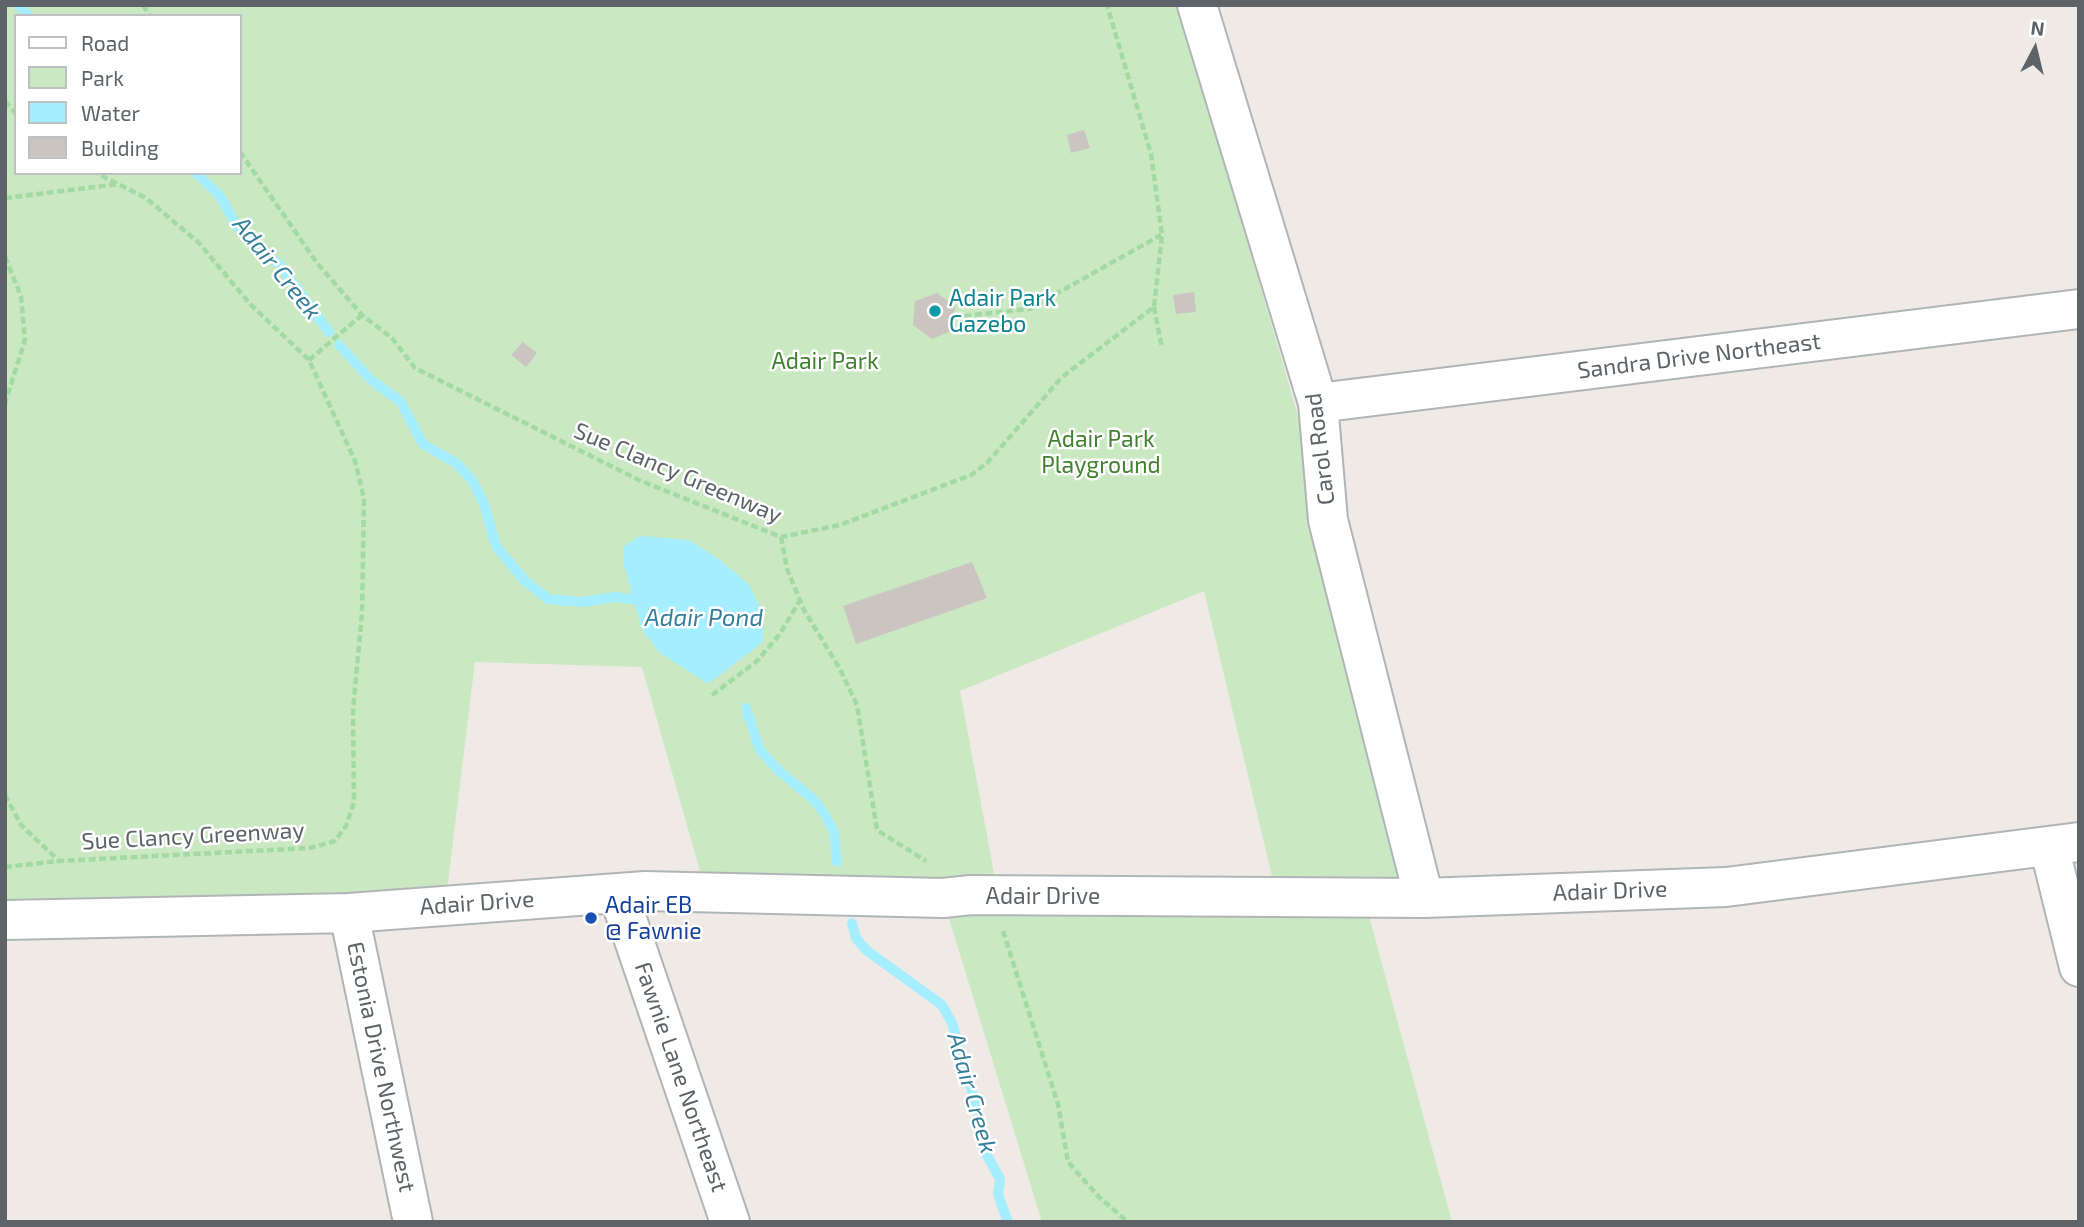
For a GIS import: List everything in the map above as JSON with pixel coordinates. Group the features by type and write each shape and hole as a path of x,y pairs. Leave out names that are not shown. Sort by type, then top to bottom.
{"street":[{"name":"Carol Road","path":"1197,5 1318,403 1328,520 1424,898"},
{"name":"Sandra Drive Northeast","path":"1318,403 2079,309"},
{"name":"Adair Drive","path":"5,920 349,913 657,891 943,898 971,895 1424,898 1726,887 2064,844"},
{"path":"2064,844 2079,967"},
{"name":"Fawnie Lane Northeast","path":"618,893 730,1222"},
{"name":"Estonia Drive Northwest","path":"349,913 413,1222"}],"path":[{"path":"1107,5 1150,154 1162,235 1154,307 1162,348"},
{"name":"Sue Clancy Greenway","path":"242,155 317,263 362,315 392,338 415,368 641,481 781,537 841,525 971,475 986,463 1062,377 1154,307"},
{"name":"Sue Clancy Greenway","path":"5,867 59,861 310,848 335,841 346,826 354,802 353,710 362,613 363,499 355,461 309,360 250,303 199,243 146,198 100,175"},
{"path":"5,198 120,184"},
{"path":"954,317 1029,309 1162,235"},
{"path":"5,257 21,296 25,340 5,403"},
{"path":"309,360 362,315"},
{"path":"712,695 757,661 779,635 800,601"},
{"name":"Sue Clancy Greenway","path":"5,795 21,825 59,861"}],"green space":[{"name":"Adair Park","path":"5,5 1179,5 1328,520 1424,898 1364,898 1452,1222 1042,1222 943,899 706,892 642,667 475,662 445,906 5,920","holes":["1204,591 1277,897 998,895 960,691"]}],"water":[{"name":"Adair Pond","path":"640,536 689,540 720,560 749,585 764,615 763,642 708,684 659,652 642,630 624,565 624,546"}],"building":[{"path":"1084,130 1090,148 1071,153 1067,135"},
{"path":"1194,292 1196,312 1176,314 1173,295"},
{"name":"Adair Park Gazebo","path":"937,293 955,306 953,330 932,339 913,325 915,301"},
{"path":"523,342 537,353 526,367 511,355"},
{"path":"972,562 987,598 856,644 843,606"}],"waterway":[{"name":"Adair Creek","path":"19,5 26,14"},
{"name":"Adair Creek","path":"198,175 220,196 235,223 252,244 280,265 329,332"},
{"name":"Adair Creek","path":"339,345 371,380 400,401 423,444 456,463 472,480 484,504 496,546 524,580 548,599 583,602 614,597 632,599"},
{"name":"Adair Creek","path":"746,708 760,750 778,770 814,800 824,813 834,832 837,862"},
{"name":"Adair Creek","path":"852,923 856,938 866,950 942,1005 952,1023 979,1115 982,1146 1000,1179 998,1195 1008,1222"}],"place":[{"name":"Adair Park Gazebo","path":"935,311"},
{"name":"Adair EB @ Fawnie","path":"591,918"}],"park label":[{"name":"Adair Park Playground","path":"1101,452"}]}
